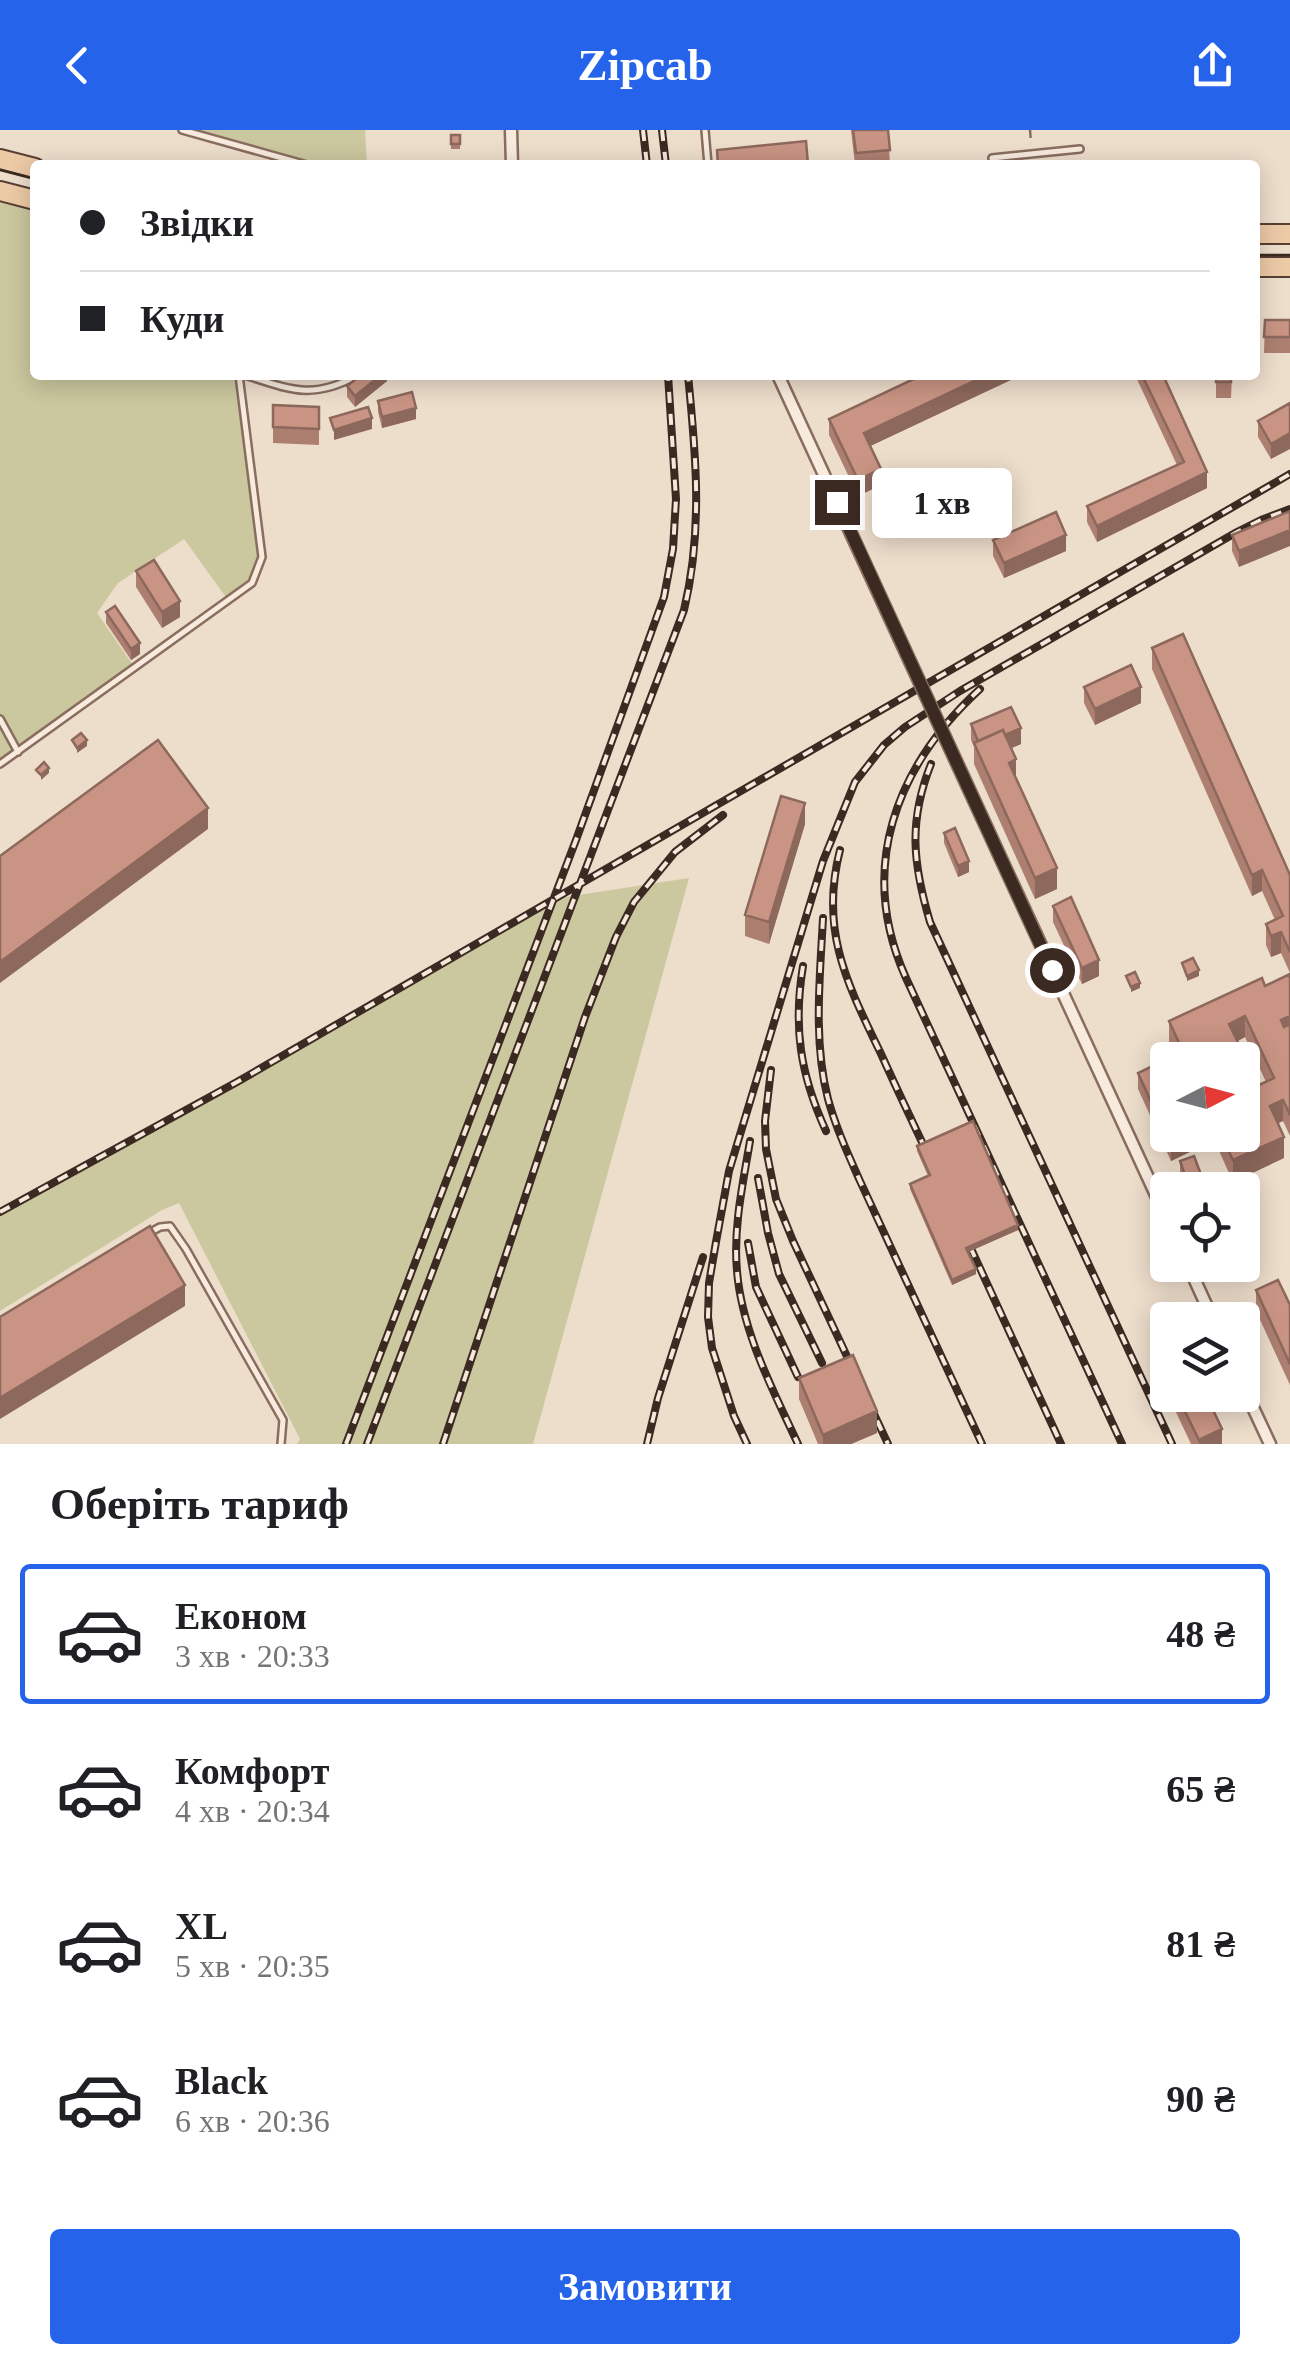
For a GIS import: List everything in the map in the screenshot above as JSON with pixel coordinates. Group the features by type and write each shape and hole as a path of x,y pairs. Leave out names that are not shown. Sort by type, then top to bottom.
{"main road":[{"path":"0,159 30,167"},
{"path":"0,191 30,199"},
{"path":"1260,234 1290,234"},
{"path":"1260,267 1290,268"}],"street":[{"path":"511,130 512,160"},
{"path":"780,380 1150,1182"},
{"path":"1255,1412 1270,1444"}],"lane":[{"path":"182,130 201,132 291,160"},
{"path":"705,130 708,160"},
{"path":"992,160 1080,148"},
{"path":"0,764 252,583 262,557 243,380"},
{"path":"258,380 290,390 319,391 350,380"},
{"path":"0,719 18,752"},
{"path":"144,1237 170,1226 186,1249 283,1420 281,1444"}],"path":[{"path":"1030,130 1033,154"}],"shaded area":[{"path":"182,130 365,130 367,160 292,160"},
{"path":"0,191 30,199 30,380 240,380 262,557 252,583 228,600 184,539 118,583 97,613 135,668 0,764"},
{"path":"689,878 533,1444 297,1444 300,1439 179,1203 0,1311 0,1212 237,1082 553,899"}],"building":[{"path":"853,130 888,130 890,150 856,153"},
{"path":"451,135 460,135 460,144 451,144"},
{"path":"806,141 808,160 718,160 717,150"},
{"path":"1265,320 1290,320 1290,337 1264,337"},
{"path":"355,380 375,380 355,396 347,386"},
{"path":"911,380 976,380 864,433 881,469 858,480 829,419"},
{"path":"1144,380 1165,380 1207,472 1097,526 1087,506 1184,462"},
{"path":"412,392 416,408 382,417 378,401"},
{"path":"1290,403 1290,433 1271,444 1258,421"},
{"path":"273,405 319,407 319,429 273,427"},
{"path":"368,407 372,418 334,430 330,418"},
{"path":"1290,511 1290,530 1239,551 1232,535"},
{"path":"1056,512 1066,535 1004,563 993,540"},
{"path":"154,560 180,601 162,612 136,571"},
{"path":"115,606 140,643 131,649 106,612"},
{"path":"1183,634 1290,875 1290,952 1281,932 1271,936 1266,924 1283,916 1262,870 1252,875 1152,648"},
{"path":"1131,665 1141,687 1095,709 1084,687"},
{"path":"1011,707 1021,728 1005,735 1003,730 978,741 971,724"},
{"path":"1003,730 1016,759 1009,763 1057,868 1035,878 974,743"},
{"path":"81,733 87,740 77,748 72,740"},
{"path":"158,740 208,808 0,962 0,856"},
{"path":"44,762 49,768 41,775 36,770"},
{"path":"781,796 805,803 769,922 745,915"},
{"path":"955,828 969,861 958,866 944,833"},
{"path":"1071,897 1099,960 1082,968 1053,906"},
{"path":"1193,958 1199,970 1187,976 1182,963"},
{"path":"1135,972 1140,983 1131,987 1126,976"},
{"path":"1290,974 1290,1016 1281,1020 1284,1027 1290,1024 1290,1115 1283,1100 1270,1106 1284,1137 1260,1148 1260,1085 1274,1078 1245,1016 1229,1024 1238,1042 1179,1042 1169,1021 1262,978 1265,986"},
{"path":"1150,1067 1150,1099 1138,1073"},
{"path":"973,1121 1018,1225 966,1248 976,1269 952,1280 910,1184 930,1175 917,1146"},
{"path":"1229,1152 1251,1152 1233,1160"},
{"path":"1194,1156 1200,1172 1184,1172 1180,1161"},
{"path":"150,1226 185,1285 0,1398 0,1317"},
{"path":"1278,1280 1290,1305 1290,1364 1256,1290"},
{"path":"853,1355 877,1411 823,1435 799,1378"},
{"path":"1185,1412 1214,1412 1222,1429 1199,1440"}],"tram line":[{"path":"0,170 30,178"},
{"path":"1260,255 1290,255"}],"railway":[{"path":"643,130 646,160"},
{"path":"662,130 665,160"},
{"path":"346,1444 576,840 664,597 673,549 676,499 668,380"},
{"path":"367,1444 684,610 696,522 688,380"},
{"path":"0,1212 237,1082 1290,474"},
{"path":"747,1444 712,1348 709,1283 729,1171 823,861 855,782 884,745 960,691 1237,532 1290,509"},
{"path":"980,689 950,719 926,752 906,786 893,822 885,859 885,898 892,937 906,978 1122,1444"},
{"path":"931,764 916,824 917,862 930,922 1172,1444"},
{"path":"443,1444 585,1017 616,937 634,902 675,852 723,815"},
{"path":"840,850 833,907 840,957 858,1005 934,1168"},
{"path":"823,918 819,1032 831,1110 982,1444"},
{"path":"803,966 801,1050 810,1090 826,1131"},
{"path":"771,1070 766,1149 776,1199 888,1444"},
{"path":"750,1141 736,1238 740,1294 760,1360 798,1444"},
{"path":"758,1178 779,1274 822,1363"},
{"path":"961,1227 1061,1444"},
{"path":"748,1243 756,1287 798,1377"},
{"path":"647,1444 703,1257"}],"route":[{"path":"837,502 1052,970"}]}
